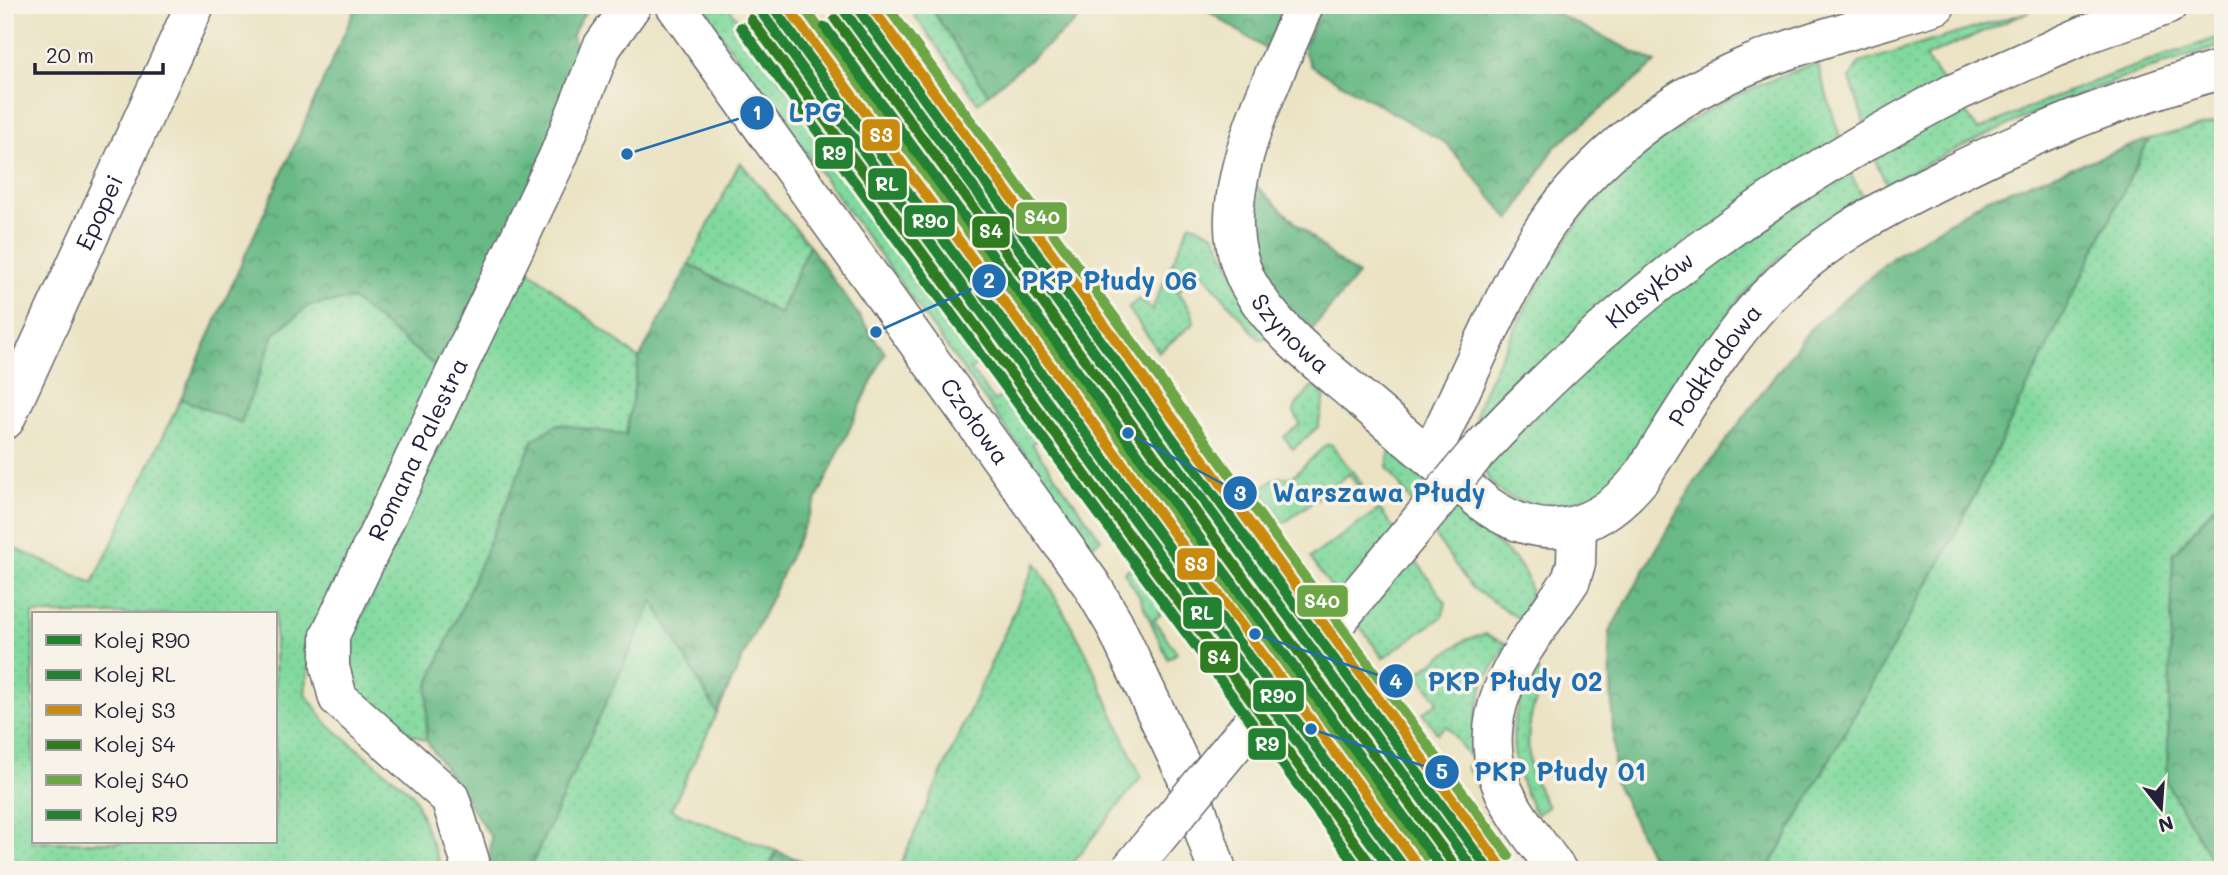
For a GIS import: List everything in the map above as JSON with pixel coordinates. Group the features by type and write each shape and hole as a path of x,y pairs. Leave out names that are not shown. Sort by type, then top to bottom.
{"street":[{"name":"Epopei","path":"5,420 195,5"},
{"name":"Romana Palestra","path":"468,870 470,861 450,798 338,698 330,667 330,635 558,157 602,47 632,5"},
{"name":"Czołowa","path":"675,5 1091,583 1114,623 1186,776 1217,870"},
{"name":"Szynowa","path":"1304,5 1252,132 1242,164 1234,218 1239,263 1249,285 1268,310 1313,358 1507,520 1532,528 1577,526"},
{"path":"1430,457 1528,255 1570,196 1607,156 1675,104 1746,66 1936,5"},
{"name":"Klasyków","path":"1130,870 1474,456 1523,402 1585,344 1695,252 1753,209 1872,135 1952,94 2089,33 2168,5"},
{"name":"Podkładowa","path":"1577,526 1603,514 1623,499 1640,479 1735,334 1774,290 1826,246 1883,209 2010,145 2119,101 2223,69"},
{"path":"1557,870 1502,786 1492,738 1494,711 1503,686 1570,580 1576,563 1577,526"}],"green space":[{"path":"357,5 589,5 572,35 583,73 440,370 352,299 310,305 274,334 241,423 181,399"},
{"path":"699,5 727,5 983,359 971,370 994,401 1007,392 1040,437 1032,444 1101,539 1091,546"},
{"path":"907,5 929,5 988,94 978,103"},
{"path":"929,5 1096,5 988,94"},
{"path":"1199,5 1287,5 1267,50"},
{"path":"1321,5 1540,5 1656,63 1555,147 1510,220 1447,144 1311,66 1303,49"},
{"path":"2031,11 1925,57 1978,130 2099,80 2223,36 2223,46 2093,89 2051,106 1968,143 1887,184 1878,167 1850,78 1859,63"},
{"path":"1817,63 1852,177 1863,196 1796,244 1752,285 1738,301 1626,466 1609,485 1573,502 1546,506 1520,501 1497,489 1484,470 1480,458 1476,434 1477,410 1540,281 1569,236 1600,197 1634,162 1672,133 1715,107 1763,84"},
{"path":"2223,120 2223,496 2173,555 2167,784 2218,870 1768,870 1954,537 2149,139"},
{"path":"2149,139 1954,537 1768,870 1658,870 1615,782 1609,632 1695,482 1810,329 1893,257 1986,199"},
{"path":"740,162 809,245 780,314 689,264"},
{"path":"1252,182 1334,258 1358,275 1303,340 1263,271 1240,207"},
{"path":"1190,223 1214,234 1268,339 1259,339 1202,272 1178,291 1192,312 1194,323 1159,352 1128,308 1139,299 1152,309"},
{"path":"809,245 885,353 717,713 653,601 529,870 489,870 491,837 426,740 428,686 533,440 558,424 626,435 639,359 689,264 780,314"},
{"path":"523,265 639,359 626,436 559,424 428,686 426,740 382,723 352,684 348,646"},
{"path":"353,299 440,370 312,645 305,693 327,724 413,794 442,870 5,870 5,544 93,583 181,399 241,423 274,334 310,305"},
{"path":"1313,386 1325,395 1318,427 1293,449 1284,437 1300,424 1294,412 1296,405"},
{"path":"1331,444 1362,484 1359,488 1349,474 1284,523 1260,489 1278,477 1292,477 1326,445"},
{"path":"1390,449 1516,560 1526,575 1530,590 1524,622 1471,587 1387,467"},
{"path":"2223,496 2223,870 2218,870 2167,784 2173,555"},
{"path":"1380,509 1446,603 1442,617 1383,658 1310,558"},
{"path":"1036,563 1085,650 1141,777 1067,870 898,870"},
{"path":"1134,565 1167,609 1154,620 1177,653 1168,659 1139,596 1124,572"},
{"path":"653,600 717,713 671,810 776,851 768,870 529,870"},
{"path":"1485,634 1507,644 1483,684 1475,722 1534,870 1466,767 1473,762 1447,726 1437,733 1423,713 1438,702 1418,673 1465,640"},
{"path":"1534,670 1546,677 1538,694 1529,727 1529,759 1539,791 1548,807 1536,815 1520,778 1513,743 1517,708"},
{"path":"776,851 825,870 768,870"}],"rail line":[{"name":"R90","path":"771,5 1406,870"},
{"name":"S3","path":"786,5 1416,863"},
{"name":"S40","path":"802,5 1426,856"},
{"name":"R90","path":"855,5 1489,870"},
{"name":"S3","path":"870,5 1499,863"},
{"name":"S40","path":"886,5 1509,856"},
{"name":"RL","path":"761,12 1391,870"},
{"name":"RL","path":"845,12 1474,870"},
{"name":"S4","path":"751,19 1375,870"},
{"name":"S4","path":"835,19 1458,870"},
{"name":"R9","path":"741,27 1360,870"},
{"name":"R9","path":"825,27 1443,870"}],"place":[{"name":"LPG","path":"627,154"},
{"name":"PKP Płudy 06","path":"876,332"},
{"name":"Warszawa Płudy","path":"1128,433"},
{"name":"PKP Płudy 02","path":"1255,634"},
{"name":"PKP Płudy 01","path":"1311,729"}]}
